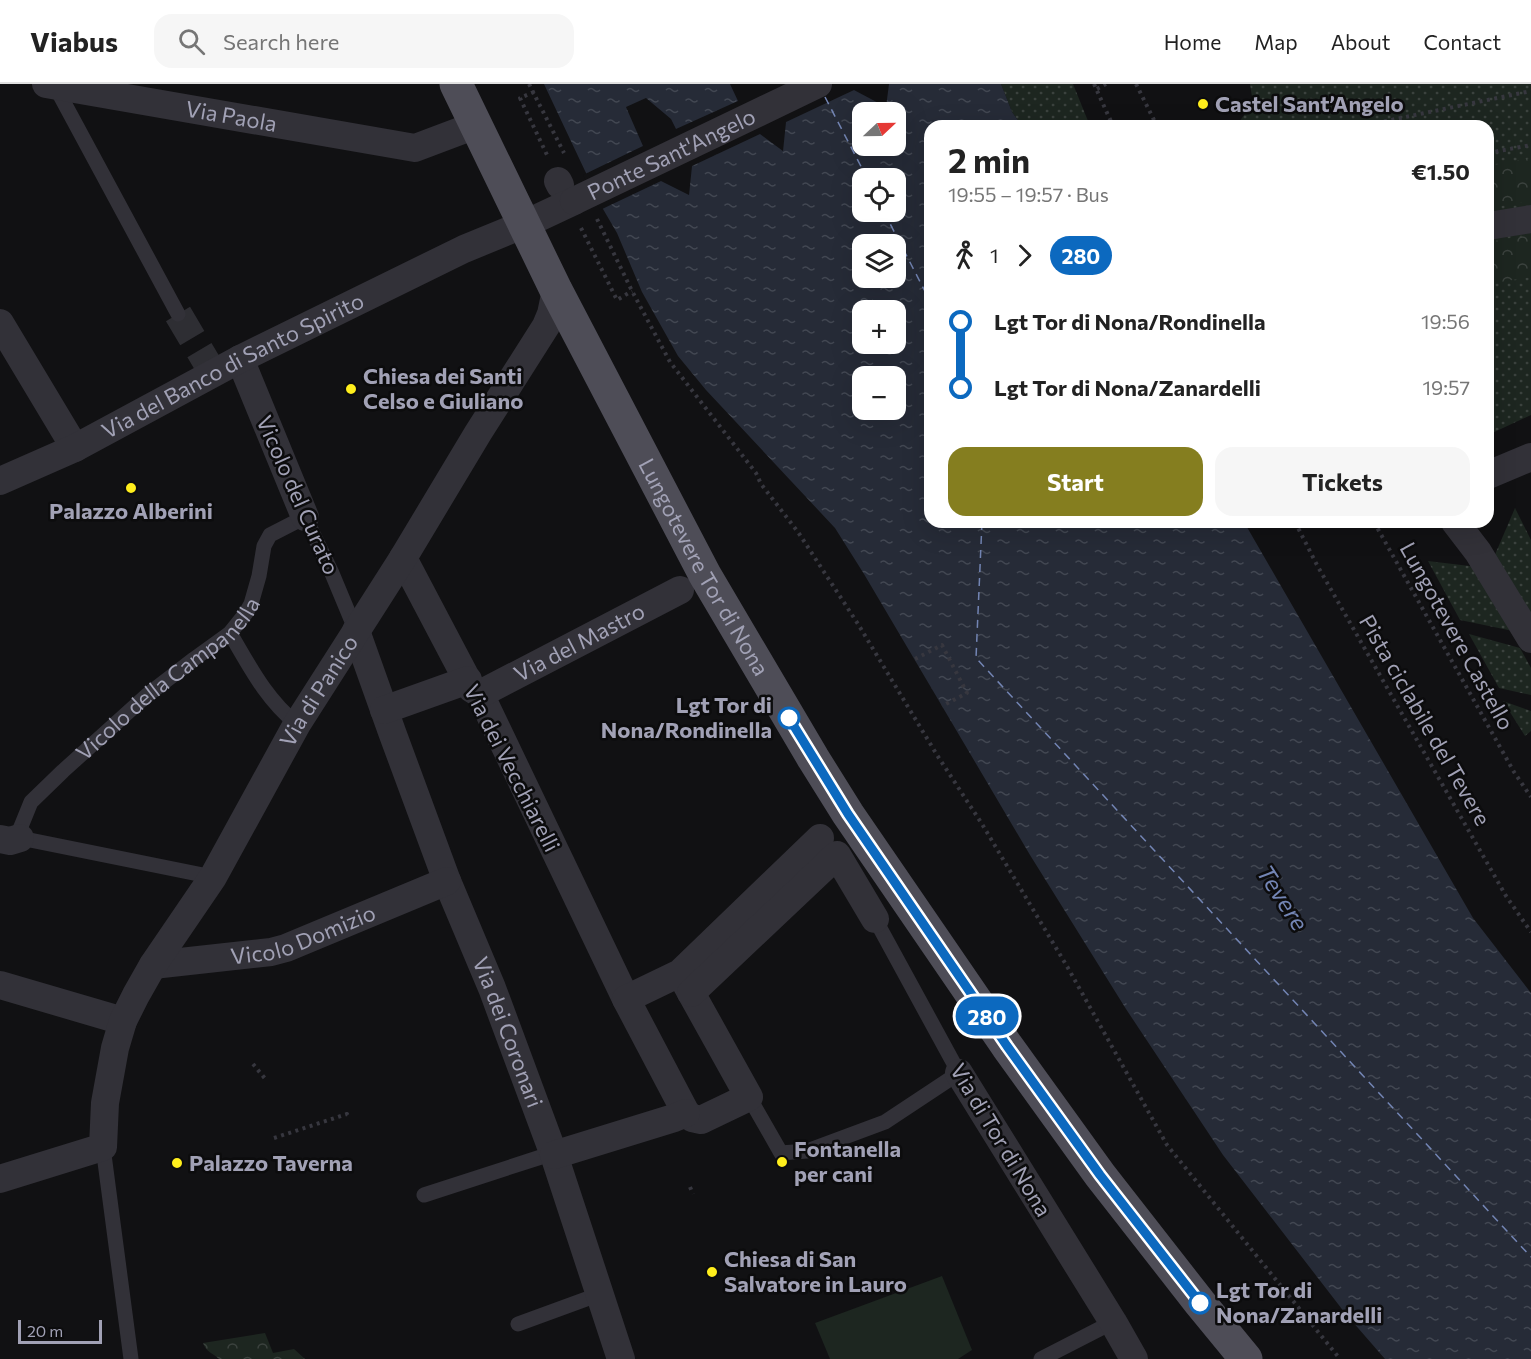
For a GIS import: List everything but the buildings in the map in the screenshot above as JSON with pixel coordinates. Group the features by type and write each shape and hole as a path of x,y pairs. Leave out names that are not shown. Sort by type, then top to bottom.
{"main road":[{"name":"Lungotevere Tor di Nona","path":"456,84 556,290 705,575 783,709 848,814 1007,1046 1100,1175 1246,1359"}],"street":[{"name":"Ponte Sant'Angelo","path":"464,249 525,224 571,193 818,84"},
{"name":"Via Paola","path":"51,85 415,148 476,125"},
{"path":"1494,225 1531,219"},
{"name":"Via del Banco di Santo Spirito","path":"0,481 75,448 240,359 464,249"},
{"name":"Via di Panico","path":"103,1147 108,1081 123,1021 153,965 213,878 297,724 403,558 549,320 556,290"},
{"path":"0,323 75,448"},
{"name":"Vicolo del Curato","path":"240,359 304,517"},
{"path":"1494,472 1531,457"},
{"path":"1460,528 1478,552 1531,639"},
{"name":"Via dei Vecchiarelli","path":"403,558 474,687 622,989 686,1113"},
{"name":"Via del Mastro","path":"384,710 474,687 680,590"},
{"name":"Via dei Coronari","path":"356,631 447,881 492,988 554,1155 621,1359"},
{"path":"686,983 701,954 829,847"},
{"path":"622,989 686,983 829,847"},
{"name":"Via di Tor di Nona","path":"829,847 875,919"},
{"name":"Vicolo Domizio","path":"153,965 271,952 286,948 447,881"},
{"path":"554,1155 686,1113 700,1120 749,1097 686,983"},
{"path":"0,985 123,1021"},
{"name":"Via di Tor di Nona","path":"959,1072 1134,1359"},
{"path":"0,1179 103,1147"}],"lane":[{"path":"51,85 178,314"},
{"name":"Vicolo del Curato","path":"304,517 331,571 356,631"},
{"name":"Vicolo della Campanella","path":"10,839 20,829 31,802 47,786 146,696 230,633 251,604 264,546 270,536 304,517"},
{"path":"230,633 265,691 297,724"},
{"name":"Vicolo della Campanella","path":"10,839 213,878"},
{"name":"Via di Tor di Nona","path":"875,919 959,1072"},
{"path":"749,1097 781,1153 807,1151 885,1122 959,1072"},
{"path":"103,1147 131,1359"},
{"path":"424,1195 541,1157 554,1155"},
{"path":"518,1324 600,1294"},
{"path":"1041,1359 1113,1322"}],"path":[{"path":"529,84 616,300 632,291"},
{"path":"1094,84 1110,120"},
{"path":"1097,89 1106,84"},
{"path":"1136,84 1154,120"},
{"path":"1391,120 1531,91"},
{"path":"534,92 520,98 571,193 632,291 670,362 756,473 761,484 798,532 858,624 1068,968 1167,1145 1340,1359"},
{"path":"1494,152 1531,145"},
{"name":"Pista ciclabile del Tevere","path":"1298,528 1506,896 1531,932"},
{"name":"Lungotevere Castello","path":"1377,528 1514,772 1531,797"},
{"path":"915,659 942,645 967,693 942,706"},
{"path":"253,1064 267,1081"},
{"path":"274,1138 347,1114 349,1119"},
{"path":"690,1187 693,1194"}],"green space":[{"path":"1001,84 1073,84 1088,120 1018,120 1012,112"},
{"path":"1250,84 1531,84 1531,415 1494,432 1494,120 1240,120 1253,103"},
{"path":"1531,158 1531,201 1494,207 1494,165"},
{"path":"1531,235 1531,277 1494,283 1494,241"},
{"path":"1515,508 1531,540 1531,617 1494,557"},
{"path":"1428,561 1478,567 1513,631 1460,620"},
{"path":"1469,634 1520,648 1531,668 1531,695 1499,688"},
{"path":"1503,701 1531,711 1531,731 1525,736"},
{"path":"942,1276 972,1350 958,1359 830,1359 815,1323"},
{"path":"265,1333 273,1353 294,1349 305,1359 219,1359 203,1343"}],"water":[{"name":"Tevere","path":"544,84 1001,84 1012,112 1018,120 924,120 924,528 1247,528 1473,918 1531,993 1531,1359 1385,1359 1345,1313 1223,1155 1126,1009 1030,855 835,528 706,390 678,356 642,292 617,233 603,209"}],"pier":[{"path":"730,84 889,84 887,102 877,102 854,90 786,122 783,151 760,134 692,166 689,195 661,181 600,210 583,175 643,146 626,107 646,98 671,119 676,129 738,101"}],"ferry route":[{"path":"825,97 862,168"},
{"path":"889,222 924,289"},
{"path":"982,528 976,658 1531,1257"}],"tunnel":[{"path":"178,314 213,373"}],"bus line":[{"name":"280","path":"789,718 848,814 1007,1046 1100,1175 1200,1303"}],"place":[{"name":"Castel Sant’Angelo","path":"1203,104"},
{"name":"Chiesa dei Santi Celso e Giuliano","path":"351,389"},
{"name":"Palazzo Alberini","path":"131,488"},
{"name":"Lgt Tor di Nona/Rondinella","path":"789,718"},
{"name":"Fontanella per cani","path":"782,1162"},
{"name":"Palazzo Taverna","path":"177,1163"},
{"name":"Chiesa di San Salvatore in Lauro","path":"712,1272"},
{"name":"Lgt Tor di Nona/Zanardelli","path":"1200,1303"}]}
